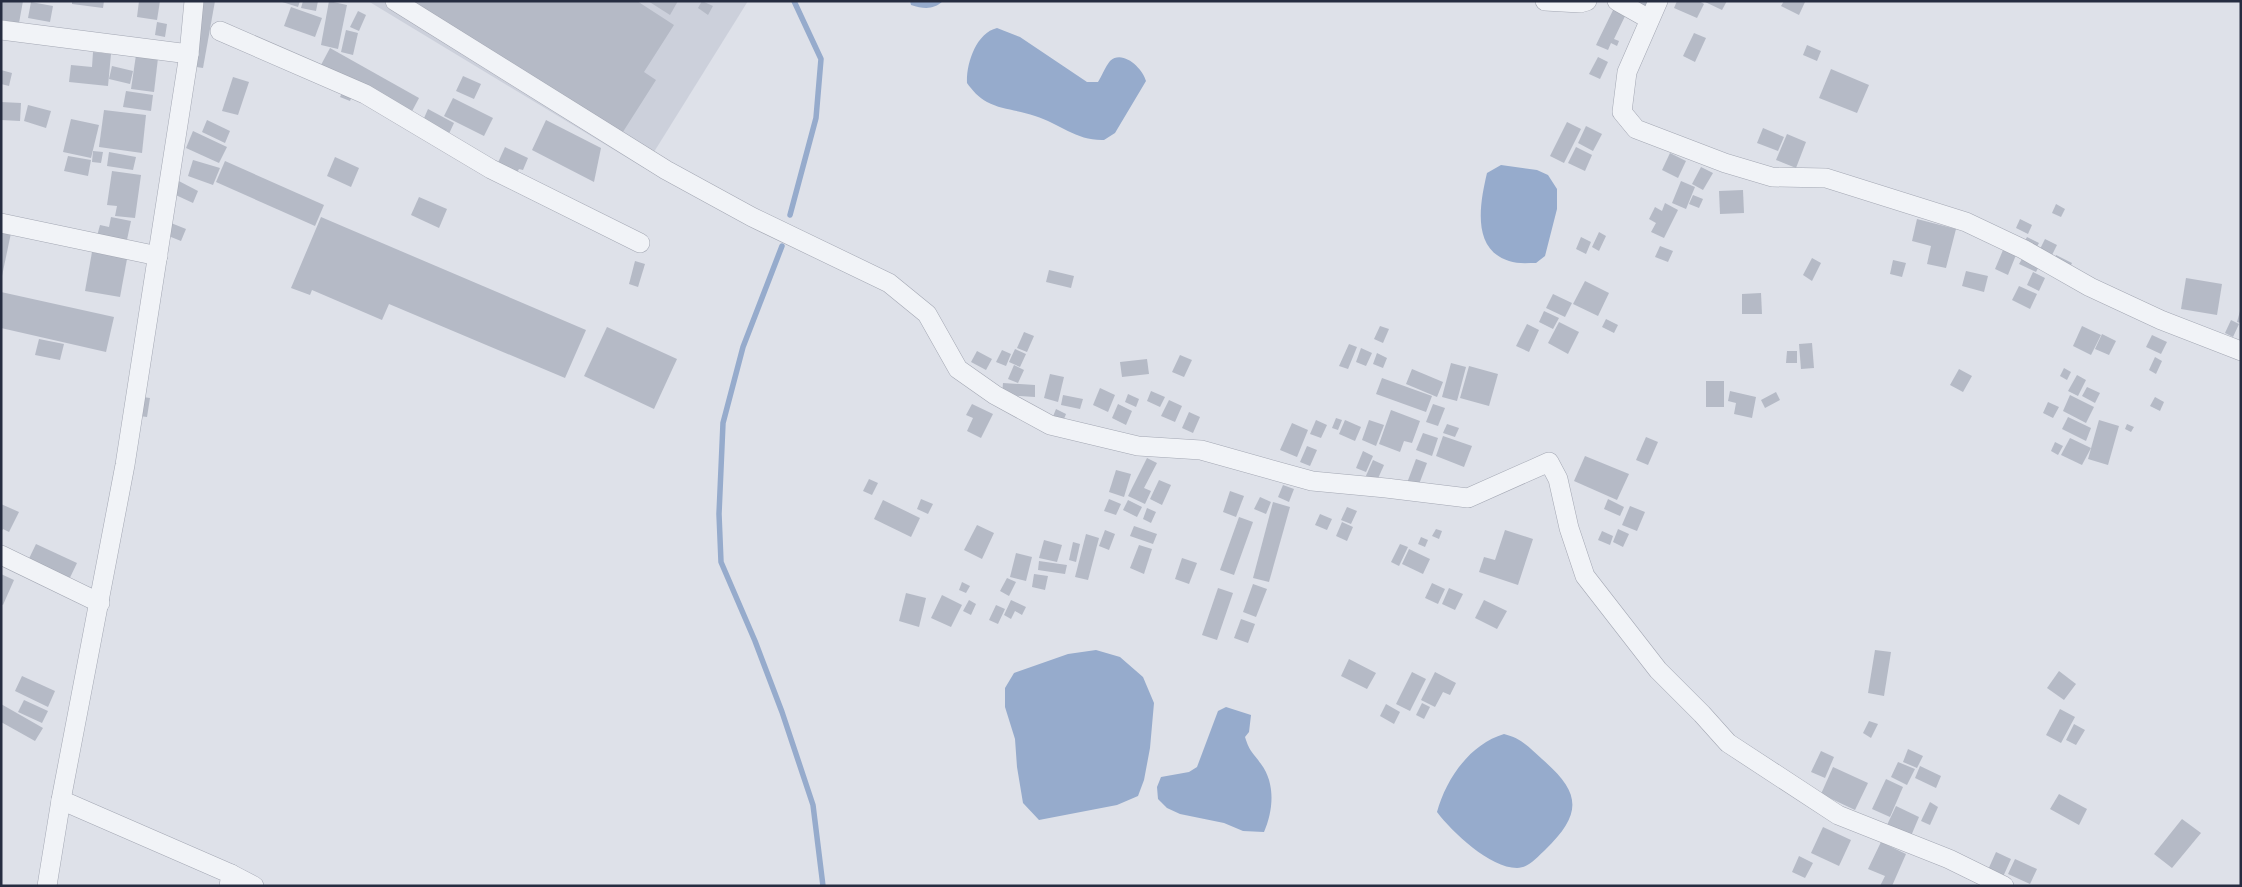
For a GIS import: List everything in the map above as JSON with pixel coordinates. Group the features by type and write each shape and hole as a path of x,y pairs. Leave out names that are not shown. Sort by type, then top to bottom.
{"street":[{"path":"46,886 125,465 158,256 194,1"},
{"path":"395,1 666,170 752,216 889,283 927,314 958,369 994,395 1050,425 1138,446 1201,450 1312,481 1468,498 1549,462 1558,478 1569,528 1585,576 1658,670 1728,743 1838,815 1949,859 2004,886"},
{"path":"1545,1 1580,3 1588,1"},
{"path":"1617,1 1650,19"},
{"path":"1658,1 1627,72 1622,112 1636,129 1725,164 1753,172 1772,177 1826,178 1966,222 2023,249 2090,287 2161,320 2241,350"},
{"path":"1,30 188,54"},
{"path":"220,31 365,94 491,169 640,243"},
{"path":"1,223 158,256"},
{"path":"1,555 100,603"},
{"path":"61,800 230,880 254,886"}],"shaded area":[{"path":"368,1 748,1 644,168"}],"water":[{"path":"910,1 943,1 936,6 928,8 911,5"},
{"path":"997,28 1020,37 1087,82 1098,82 1110,61 1121,57 1137,66 1146,81 1115,133 1104,140 1085,138 1044,119 993,105 981,98 969,86 967,83 968,67 974,50 983,36"},
{"path":"1501,165 1537,170 1548,175 1557,189 1557,209 1545,256 1536,263 1512,262 1497,255 1483,236 1481,211 1487,173"},
{"path":"1096,650 1120,657 1143,677 1154,703 1150,748 1144,780 1138,796 1117,805 1039,820 1023,803 1015,739 1005,707 1005,688 1014,673 1068,654"},
{"path":"1226,707 1251,715 1249,732 1245,737 1250,749 1266,772 1272,798 1264,832 1243,831 1224,823 1180,814 1167,808 1158,799 1157,787 1161,777 1189,772 1197,767 1218,711"},
{"path":"1504,734 1525,744 1555,771 1570,793 1572,803 1571,814 1557,837 1532,862 1521,868 1495,862 1472,848 1437,812 1446,787 1461,764 1480,746"}],"building":[{"path":"1,1 23,1 19,23 1,20"},
{"path":"72,1 104,1 103,8 72,4"},
{"path":"139,1 160,1 157,20 137,17"},
{"path":"195,1 215,1 203,68 183,65"},
{"path":"279,1 300,1 298,7"},
{"path":"303,1 318,1 316,11 301,8"},
{"path":"329,1 347,5 338,49 321,45"},
{"path":"411,1 637,1 674,25 644,72 656,80 621,135"},
{"path":"648,1 678,1 670,15"},
{"path":"702,1 713,6 708,15 698,8"},
{"path":"1630,1 1652,1 1647,10"},
{"path":"1677,1 1699,1 1704,4 1697,18 1674,8"},
{"path":"1703,1 1727,1 1722,10"},
{"path":"1784,1 1805,2 1799,15 1781,6"},
{"path":"31,2 53,6 50,22 28,18"},
{"path":"1615,6 1627,12 1614,39 1619,41 1617,46 1611,43 1608,50 1596,45"},
{"path":"291,7 322,18 315,37 284,26"},
{"path":"358,11 366,15 359,31 350,27"},
{"path":"157,22 167,24 165,37 155,35"},
{"path":"346,30 358,33 353,55 341,52"},
{"path":"1694,33 1706,38 1695,62 1683,56"},
{"path":"1807,45 1821,51 1817,61 1803,55"},
{"path":"330,48 419,98 410,115 321,65"},
{"path":"93,52 111,54 108,86 69,82 71,65 92,67"},
{"path":"136,55 158,58 154,92 131,89"},
{"path":"1598,57 1608,62 1600,79 1589,74"},
{"path":"112,66 133,71 130,84 109,79"},
{"path":"1831,69 1869,85 1857,113 1819,98"},
{"path":"1,70 12,73 9,86 1,84"},
{"path":"463,76 481,84 474,99 456,91"},
{"path":"233,77 249,82 238,115 222,111"},
{"path":"345,87 354,91 350,101 340,97"},
{"path":"126,91 153,95 151,111 123,107"},
{"path":"453,98 493,118 484,136 444,116"},
{"path":"1,102 21,103 20,121 1,120"},
{"path":"28,105 51,111 46,128 24,121"},
{"path":"428,109 454,123 447,138 421,125"},
{"path":"104,110 146,115 142,153 99,147"},
{"path":"71,119 99,125 91,158 63,152"},
{"path":"207,120 230,131 225,143 202,132"},
{"path":"546,120 601,148 594,182 532,150"},
{"path":"1567,122 1581,129 1564,163 1550,156"},
{"path":"1586,126 1602,134 1593,151 1578,143"},
{"path":"1763,128 1784,137 1778,151 1757,143"},
{"path":"193,131 227,147 219,163 186,148"},
{"path":"1787,134 1806,142 1796,168 1776,160"},
{"path":"505,147 528,158 523,170 519,169 515,176 496,167"},
{"path":"1576,147 1592,155 1585,171 1568,163"},
{"path":"93,151 103,152 101,163 92,162"},
{"path":"109,152 136,157 133,170 107,166"},
{"path":"1670,153 1686,161 1678,178 1662,170"},
{"path":"68,156 91,160 88,176 64,171"},
{"path":"335,157 359,168 351,187 327,176"},
{"path":"193,160 220,168 213,185 188,176"},
{"path":"225,161 324,205 315,226 216,182"},
{"path":"1701,167 1713,173 1703,190 1692,184"},
{"path":"112,171 141,175 135,218 115,216 117,206 107,205"},
{"path":"173,178 198,191 193,203 167,191"},
{"path":"1681,181 1695,187 1686,209 1672,203"},
{"path":"1743,190 1744,213 1720,214 1719,191"},
{"path":"1693,195 1703,199 1699,208 1689,204"},
{"path":"419,197 447,209 439,228 411,215"},
{"path":"1665,203 1678,210 1664,238 1651,232 1656,223 1649,219 1655,207 1662,211"},
{"path":"2056,204 2065,209 2061,217 2052,213"},
{"path":"111,217 131,221 125,249 97,236 100,225 109,227"},
{"path":"321,217 586,330 565,378 389,304 382,320 312,290 310,295 291,288"},
{"path":"1917,219 1956,229 1946,268 1927,264 1931,246 1912,241"},
{"path":"2020,219 2032,225 2028,234 2016,228"},
{"path":"171,223 186,229 181,241 166,235"},
{"path":"1,231 11,233 2,276 1,276"},
{"path":"1599,232 1606,236 1599,251 1592,247"},
{"path":"1581,237 1591,242 1586,254 1576,249"},
{"path":"2027,237 2039,243 2035,250 2023,244"},
{"path":"2045,239 2057,245 2051,257 2039,251"},
{"path":"1660,246 1673,251 1668,262 1655,257"},
{"path":"2003,250 2016,255 2008,275 1995,269"},
{"path":"92,252 127,259 120,297 85,291"},
{"path":"2025,254 2041,262 2036,272 2019,264"},
{"path":"2056,255 2072,263 2068,271 2052,263"},
{"path":"1812,258 1821,263 1812,281 1803,275"},
{"path":"1893,260 1906,263 1902,277 1890,274"},
{"path":"635,261 645,264 638,287 629,284"},
{"path":"1049,270 1074,276 1071,288 1046,282"},
{"path":"1966,271 1988,276 1984,292 1962,286"},
{"path":"2033,272 2045,278 2039,291 2027,285"},
{"path":"2186,278 2222,284 2217,315 2181,309"},
{"path":"1585,281 1609,293 1598,316 1573,304"},
{"path":"2019,286 2037,294 2030,309 2012,300"},
{"path":"1,292 114,317 106,352 1,328"},
{"path":"1761,293 1762,314 1742,314 1742,294"},
{"path":"1553,294 1572,303 1565,317 1546,308"},
{"path":"1544,311 1559,318 1553,329 1539,322"},
{"path":"2241,311 2241,323 2237,322"},
{"path":"1606,319 1618,325 1614,333 1602,327"},
{"path":"2231,320 2239,324 2233,337 2225,333"},
{"path":"1559,322 1579,332 1568,354 1548,343"},
{"path":"1527,324 1539,330 1529,352 1516,346"},
{"path":"1380,326 1389,329 1383,343 1374,339"},
{"path":"2082,326 2101,335 2091,355 2073,346"},
{"path":"607,327 677,359 654,409 584,376"},
{"path":"1024,332 1034,336 1027,352 1017,348"},
{"path":"2102,334 2116,341 2109,355 2095,349"},
{"path":"2152,335 2167,342 2161,354 2146,347"},
{"path":"39,339 64,344 60,360 35,355"},
{"path":"1812,343 1814,368 1801,369 1799,344"},
{"path":"1349,344 1357,347 1348,369 1339,366"},
{"path":"1361,348 1372,353 1366,366 1356,362"},
{"path":"1015,349 1026,354 1020,367 1009,362"},
{"path":"1002,350 1011,354 1006,366 996,362"},
{"path":"977,351 992,359 986,370 971,362"},
{"path":"1787,351 1797,351 1797,363 1786,363"},
{"path":"1377,353 1387,358 1383,368 1373,364"},
{"path":"1180,355 1192,360 1184,377 1172,372"},
{"path":"2155,357 2162,361 2156,374 2149,370"},
{"path":"1147,359 1149,374 1122,377 1120,362"},
{"path":"1451,363 1466,367 1457,401 1442,397"},
{"path":"1014,365 1024,370 1018,383 1008,379"},
{"path":"1469,366 1498,374 1489,406 1460,398"},
{"path":"2064,368 2071,372 2067,380 2060,376"},
{"path":"1412,369 1443,382 1437,397 1406,384"},
{"path":"1959,369 1972,376 1963,392 1950,385"},
{"path":"1050,374 1064,377 1058,402 1044,398"},
{"path":"2077,375 2086,380 2078,396 2068,391"},
{"path":"1382,378 1432,396 1426,412 1376,394"},
{"path":"1706,381 1724,381 1724,407 1706,407"},
{"path":"1003,383 1035,385 1035,397 1002,395"},
{"path":"2087,387 2100,393 2095,403 2082,396"},
{"path":"1100,388 1115,395 1108,412 1093,405"},
{"path":"1151,391 1165,397 1160,407 1147,401"},
{"path":"1730,391 1756,397 1752,418 1734,414 1736,403 1728,401"},
{"path":"1776,392 1780,400 1765,408 1761,400"},
{"path":"1128,394 1139,399 1136,407 1125,402"},
{"path":"1063,395 1083,399 1080,409 1061,405"},
{"path":"2070,395 2094,407 2086,423 2063,411"},
{"path":"135,396 150,398 147,417 132,415"},
{"path":"2155,397 2164,402 2160,411 2150,406"},
{"path":"1169,400 1182,406 1175,422 1161,416"},
{"path":"2048,402 2059,407 2053,418 2043,413"},
{"path":"972,404 993,414 981,438 967,431 973,418 966,415"},
{"path":"1118,404 1132,411 1126,425 1112,418"},
{"path":"1433,404 1445,408 1438,426 1426,422"},
{"path":"1056,409 1066,414 1062,424 1052,419"},
{"path":"1391,410 1420,421 1412,443 1404,441 1400,452 1379,444"},
{"path":"1189,412 1200,417 1193,433 1182,428"},
{"path":"2068,417 2091,428 2086,441 2062,429"},
{"path":"1336,418 1342,420 1338,430 1332,428"},
{"path":"1316,420 1327,425 1321,438 1310,434"},
{"path":"1345,420 1361,427 1355,441 1339,434"},
{"path":"1369,420 1384,425 1376,446 1362,440"},
{"path":"2099,420 2119,426 2108,465 2088,459"},
{"path":"1292,423 1308,430 1297,457 1280,450"},
{"path":"1447,424 1459,428 1455,437 1443,433"},
{"path":"2127,424 2134,427 2131,432 2125,429"},
{"path":"1423,433 1438,438 1432,456 1416,450"},
{"path":"1443,436 1472,446 1464,467 1436,456"},
{"path":"1646,437 1658,442 1648,465 1636,460"},
{"path":"2070,438 2091,448 2082,465 2061,455"},
{"path":"2055,442 2063,446 2058,455 2051,451"},
{"path":"1307,446 1317,450 1310,466 1300,462"},
{"path":"1363,451 1373,456 1366,472 1356,468"},
{"path":"1585,456 1629,474 1617,500 1574,481"},
{"path":"1147,458 1157,463 1144,488 1151,491 1145,504 1128,496"},
{"path":"1416,459 1427,463 1418,487 1407,483"},
{"path":"1373,460 1384,465 1376,483 1365,478"},
{"path":"1116,470 1131,474 1124,497 1109,492"},
{"path":"869,479 878,483 872,495 863,491"},
{"path":"1159,480 1171,485 1162,505 1150,499"},
{"path":"1283,485 1294,489 1289,502 1278,497"},
{"path":"1230,491 1244,496 1236,517 1223,512"},
{"path":"1260,497 1271,502 1266,514 1254,509"},
{"path":"921,499 933,504 928,514 917,509"},
{"path":"1109,499 1121,504 1116,515 1104,511"},
{"path":"1608,499 1624,507 1620,516 1604,509"},
{"path":"883,500 920,518 911,537 874,519"},
{"path":"1128,500 1142,507 1137,517 1123,510"},
{"path":"1273,502 1290,507 1269,582 1253,578"},
{"path":"1,504 19,512 9,532 3,529 1,532"},
{"path":"1630,506 1645,512 1637,531 1622,525"},
{"path":"1347,507 1357,511 1351,524 1341,520"},
{"path":"1147,508 1156,512 1151,523 1143,519"},
{"path":"1320,514 1332,519 1327,530 1315,525"},
{"path":"1239,517 1253,522 1234,575 1220,570"},
{"path":"1342,522 1353,527 1347,541 1336,536"},
{"path":"977,525 994,533 982,559 964,550"},
{"path":"1134,526 1157,534 1153,544 1130,536"},
{"path":"1436,529 1442,531 1439,539 1432,536"},
{"path":"1618,529 1629,534 1623,547 1613,542"},
{"path":"1105,530 1115,534 1109,550 1099,546"},
{"path":"1505,530 1533,539 1518,585 1479,572 1484,557 1495,560"},
{"path":"1602,531 1613,536 1610,545 1598,540"},
{"path":"1086,534 1099,538 1088,580 1075,577"},
{"path":"1421,537 1428,540 1425,547 1418,544"},
{"path":"1044,540 1062,545 1057,562 1039,558"},
{"path":"1073,542 1080,544 1076,562 1069,560"},
{"path":"36,544 77,563 65,588 24,569"},
{"path":"1400,544 1408,547 1399,566 1391,562"},
{"path":"1139,545 1152,549 1144,574 1130,568"},
{"path":"1409,549 1430,559 1423,574 1402,564"},
{"path":"1016,553 1032,557 1026,581 1010,577"},
{"path":"1182,558 1197,563 1189,584 1175,579"},
{"path":"1039,561 1067,565 1065,574 1038,570"},
{"path":"1,574 14,580 3,605 1,604"},
{"path":"1034,574 1048,576 1045,590 1032,587"},
{"path":"1007,578 1016,582 1009,596 1000,591"},
{"path":"962,582 970,586 966,593 959,590"},
{"path":"1432,583 1445,589 1438,604 1425,598"},
{"path":"1253,584 1267,589 1256,617 1243,612"},
{"path":"1218,588 1233,593 1217,640 1202,635"},
{"path":"1449,588 1463,594 1455,610 1442,604"},
{"path":"906,593 926,598 919,627 899,621"},
{"path":"942,595 962,605 951,627 931,618"},
{"path":"969,600 976,604 971,615 963,611"},
{"path":"1011,600 1026,607 1022,615 1015,611 1011,619 1004,615"},
{"path":"1484,600 1507,611 1497,629 1475,618"},
{"path":"996,605 1005,609 998,624 989,620"},
{"path":"1241,619 1255,624 1248,643 1234,638"},
{"path":"1875,650 1891,652 1884,696 1868,693"},
{"path":"1349,659 1376,673 1367,689 1341,676"},
{"path":"2059,671 2076,684 2064,700 2047,688"},
{"path":"1412,672 1426,679 1410,711 1396,704"},
{"path":"1435,672 1456,683 1450,695 1443,692 1435,707 1421,700"},
{"path":"22,676 55,691 48,707 15,691"},
{"path":"24,700 48,711 42,723 18,712"},
{"path":"1422,703 1430,707 1424,719 1416,715"},
{"path":"1,704 43,728 35,741 1,722"},
{"path":"1386,704 1400,712 1394,724 1380,716"},
{"path":"2060,709 2075,717 2061,743 2046,735"},
{"path":"1869,721 1878,724 1871,738 1863,733"},
{"path":"2074,724 2085,730 2076,745 2066,740"},
{"path":"1908,749 1923,756 1917,768 1903,762"},
{"path":"1821,751 1834,757 1825,778 1811,772"},
{"path":"1898,762 1915,769 1907,785 1891,777"},
{"path":"1920,766 1941,776 1936,788 1915,778"},
{"path":"1833,767 1868,783 1855,810 1821,794"},
{"path":"1886,779 1903,787 1890,817 1872,809"},
{"path":"2059,794 2087,809 2079,825 2050,809"},
{"path":"1930,802 1938,807 1930,825 1921,821"},
{"path":"1896,806 1919,817 1911,836 1887,825"},
{"path":"2182,819 2201,833 2172,868 2154,854"},
{"path":"1823,827 1851,840 1839,866 1811,853"},
{"path":"1881,842 1906,854 1892,886 1880,886 1885,876 1868,869"},
{"path":"1996,852 2011,859 2002,879 1987,872"},
{"path":"1799,856 1813,863 1805,878 1792,872"},
{"path":"2015,859 2037,869 2030,884 2008,874"}],"waterway":[{"path":"790,215 816,118 821,59 794,1"},
{"path":"782,246 743,347 723,423 719,514 721,562 755,641 782,712 813,805 823,886"}]}
